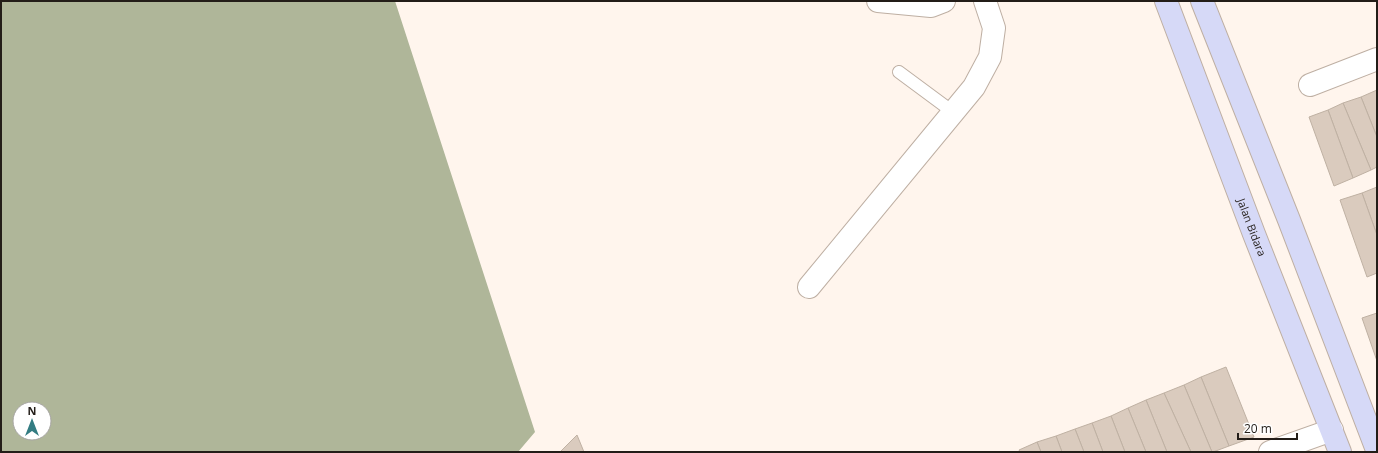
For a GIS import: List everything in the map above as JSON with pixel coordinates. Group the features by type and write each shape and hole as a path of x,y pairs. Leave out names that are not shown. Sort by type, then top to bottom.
{"main road":[{"name":"Jalan Bidara","path":"1166,1 1254,234 1340,452"},
{"path":"1204,2 1286,212 1371,414 1377,450"}],"street":[{"path":"878,1 934,3"},
{"path":"809,287 974,87 990,57 994,28 985,1"},
{"path":"1310,85 1377,59"},
{"path":"1270,452 1332,430"}],"lane":[{"path":"899,72 953,112"}],"green space":[{"path":"1,1 395,1 535,432 518,452 1,452"}],"building":[{"path":"1377,90 1377,137 1361,97"},
{"path":"1361,97 1377,137 1377,167 1371,170 1343,103"},
{"path":"1343,103 1371,170 1353,178 1328,110"},
{"path":"1328,110 1353,178 1334,186 1309,117"},
{"path":"1377,187 1377,235 1362,193"},
{"path":"1362,193 1377,235 1377,273 1367,277 1340,200"},
{"path":"1377,313 1377,361 1362,318"},
{"path":"1226,367 1254,437 1229,446 1201,377"},
{"path":"1201,377 1229,446 1213,452 1184,385"},
{"path":"1184,385 1212,452 1191,452 1164,393"},
{"path":"1164,393 1191,452 1167,452 1146,400"},
{"path":"1146,400 1167,452 1146,452 1128,408"},
{"path":"1128,408 1146,452 1125,452 1111,416"},
{"path":"1111,416 1125,452 1103,452 1092,423"},
{"path":"1092,423 1103,452 1084,452 1075,429"},
{"path":"1075,429 1084,452 1062,452 1056,436"},
{"path":"577,435 584,452 560,452"},
{"path":"1056,436 1062,452 1041,452 1037,442"},
{"path":"1037,442 1041,452 1020,452 1019,450"}]}
